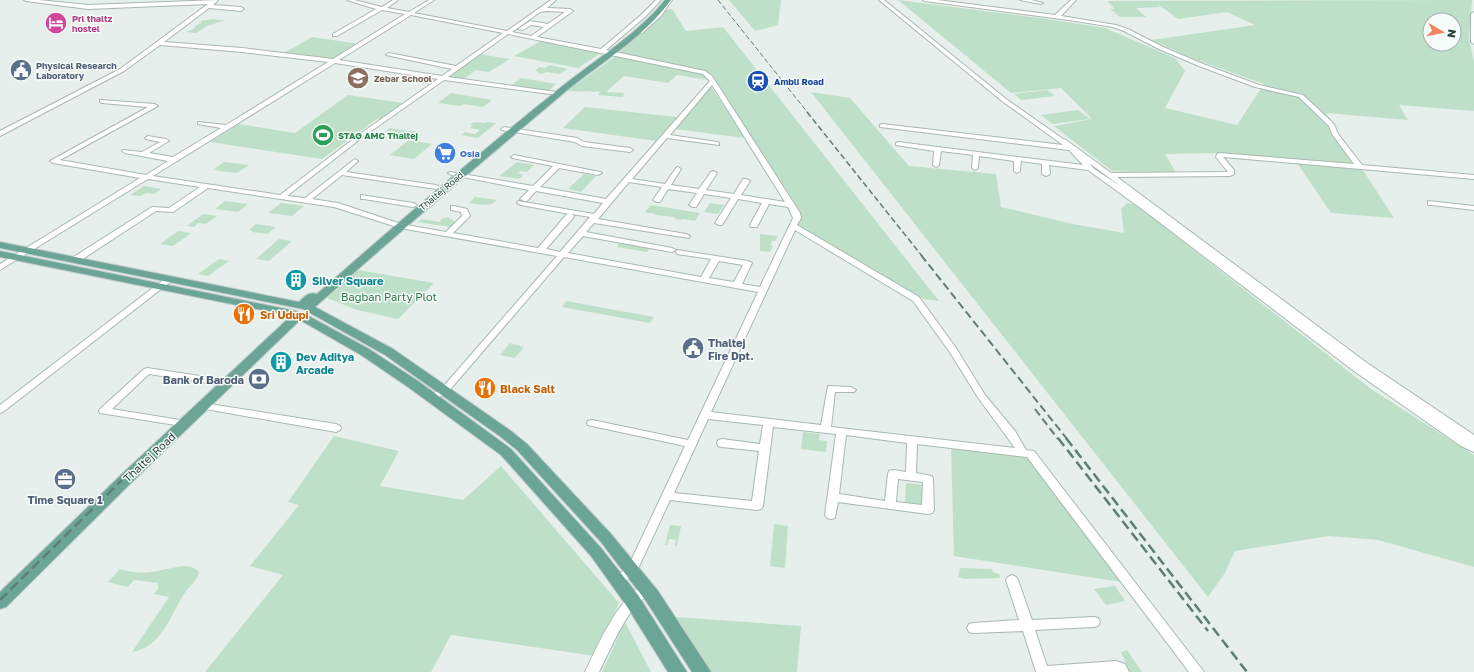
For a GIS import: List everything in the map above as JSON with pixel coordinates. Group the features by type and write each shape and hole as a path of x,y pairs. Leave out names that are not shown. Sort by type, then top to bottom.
{"main road":[{"path":"612,48 650,15 662,0"},
{"path":"612,48 656,15 669,0"},
{"name":"Thaltej Road","path":"0,591 176,422 199,407 220,382 395,225 552,94 612,48"},
{"name":"Thaltej Road","path":"395,225 413,205 436,186 456,174"},
{"path":"0,245 170,280 300,310 389,352 445,390 522,447 578,506 632,570 647,589 702,672"},
{"path":"0,254 161,286 300,310 432,398 506,452 591,547 618,581 632,600 678,672"},
{"name":"Thaltej Road","path":"0,602 300,310"}],"street":[{"path":"26,0 88,7 215,1"},
{"path":"349,0 382,8 507,32 612,48 704,73 710,77 797,218 632,570 618,581"},
{"path":"335,35 396,0"},
{"path":"0,268 432,0"},
{"path":"281,197 362,135 554,0"},
{"path":"612,48 659,0"},
{"path":"881,0 1004,100 1110,175 1360,367 1474,448"},
{"path":"925,0 1114,26 1126,30 1161,48 1201,65 1257,86 1301,96 1332,125 1335,134 1360,166"},
{"path":"1022,0 1041,3"},
{"path":"1056,17 1074,0"},
{"path":"0,134 122,70 215,1"},
{"path":"208,6 241,9"},
{"path":"535,36 550,26 570,12 544,9 525,22 550,26"},
{"path":"1474,14 1474,42"},
{"path":"530,23 520,30 535,36"},
{"path":"159,42 334,61 552,94"},
{"path":"389,56 456,68"},
{"path":"432,398 445,390 712,82"},
{"path":"102,102 155,106 53,161 335,205 395,225 763,290"},
{"path":"200,123 229,127"},
{"path":"882,126 949,142 976,154 1091,169 1110,175 1230,174 1232,173 1231,170 1219,155 1223,155 1474,177"},
{"path":"509,130 577,140 582,144 630,150"},
{"path":"664,136 717,144"},
{"path":"143,154 166,141 148,138"},
{"path":"898,144 938,149 949,142 1067,144 1091,169 1243,278"},
{"path":"936,165 938,149"},
{"path":"125,151 176,160"},
{"path":"975,168 976,154"},
{"path":"514,157 598,173"},
{"path":"1017,171 1018,159"},
{"path":"306,201 355,161"},
{"path":"1045,162 1046,174"},
{"path":"558,166 523,201 594,218 686,236"},
{"path":"657,200 678,169"},
{"path":"693,205 713,173"},
{"path":"345,174 436,186"},
{"path":"456,174 608,202"},
{"path":"626,180 790,205"},
{"path":"719,223 746,181"},
{"path":"75,260 155,209 170,210 207,186"},
{"path":"364,197 413,205"},
{"path":"754,225 767,201"},
{"path":"1431,203 1474,208"},
{"path":"448,234 466,216 464,211 454,208"},
{"path":"540,250 570,216"},
{"path":"793,226 916,299 952,350 982,397 1012,434 1023,453"},
{"path":"580,233 748,263 737,285"},
{"path":"704,279 716,258"},
{"path":"0,410 170,280"},
{"path":"1360,367 1474,440"},
{"path":"176,422 104,411 147,371 220,382"},
{"path":"826,430 831,388 851,390"},
{"path":"199,407 336,428"},
{"path":"705,415 1030,454 1197,672"},
{"path":"592,423 691,444"},
{"path":"667,496 757,506 768,423"},
{"path":"831,515 841,431"},
{"path":"911,476 912,440"},
{"path":"722,443 764,448"},
{"path":"833,498 928,510 928,479 893,474 890,505"},
{"path":"1012,580 1042,672 1116,667 1120,668 1122,672"},
{"path":"592,672 620,617 632,600 647,589"},
{"path":"973,628 1094,622"}],"green space":[{"path":"729,0 781,0 778,25 755,31"},
{"path":"898,0 1105,28 1175,58 1185,71 1165,108 1237,125 1264,84 1194,59 1152,40 1255,25 1227,12 1178,19 1156,3 1160,7 1136,8 1146,17 1120,17 1110,9 1115,9 1107,1 1472,0 1469,38 1474,62 1474,111 1399,105 1408,120 1326,113 1394,218 1331,213 1295,160 1219,153 1165,154 1176,173 1112,171 1054,126 1092,119 1061,88 1011,93"},
{"path":"672,9 686,31 723,27 939,301 924,299 794,226 798,218 710,77 696,70 619,53 665,10"},
{"path":"213,19 226,20 207,26 196,33 186,32 194,29 195,26 201,23 201,21"},
{"path":"312,37 360,44 334,60 284,53"},
{"path":"541,41 602,52 578,68 514,56"},
{"path":"479,54 510,59 489,72 476,70 464,79 445,76"},
{"path":"616,56 702,73 708,80 677,75 668,83 624,76 606,92 624,93 623,97 598,95 600,92 605,92 567,91"},
{"path":"550,65 568,69 560,74 546,72 542,74 535,71 539,67 545,68"},
{"path":"521,78 556,84 546,93 510,86"},
{"path":"711,87 745,138 675,129"},
{"path":"1047,90 1055,96 1021,100 1014,94"},
{"path":"811,92 850,98 909,166 996,174 1001,207 1073,224 1124,233 1121,209 1127,203 1135,204 1371,389 1474,455 1474,567 1378,540 1329,536 1235,551 1225,573 1208,597"},
{"path":"451,93 492,100 483,107 464,104 460,106 438,103"},
{"path":"348,95 403,103 380,119 377,119 322,159 210,142 239,124 295,133"},
{"path":"585,107 677,117 656,141 563,128"},
{"path":"1078,110 1090,119 1053,124 1041,115"},
{"path":"474,122 496,123 478,138 461,135 465,132 475,134 480,130 470,128 473,126 470,125"},
{"path":"390,128 416,131 410,136 383,133"},
{"path":"409,140 432,144 414,159 390,155"},
{"path":"224,162 249,165 237,173 213,170"},
{"path":"517,162 534,165 527,172 521,171 518,173 524,175 519,179 499,176"},
{"path":"584,174 596,176 581,192 568,189"},
{"path":"144,186 161,189 154,194 146,193 141,196 130,195"},
{"path":"475,197 497,200 488,205 469,203"},
{"path":"225,201 248,204 238,212 215,209"},
{"path":"281,203 304,206 292,216 268,213"},
{"path":"710,203 724,205 718,214 704,212"},
{"path":"651,205 700,213 695,221 675,219 675,217 655,215 645,212"},
{"path":"203,214 217,216 206,224 198,223 194,227 187,226"},
{"path":"447,217 456,222 450,227 418,222 422,219 440,222 441,219"},
{"path":"256,224 276,227 267,234 252,232 253,231 249,230"},
{"path":"178,231 191,233 173,246 160,244"},
{"path":"760,234 778,236 770,245 773,246 770,252 760,251"},
{"path":"279,239 292,241 269,261 256,259"},
{"path":"620,242 650,248 647,252 617,247"},
{"path":"219,259 229,261 208,276 198,274"},
{"name":"Bagban Party Plot","path":"358,270 434,283 398,319 357,310 327,298"},
{"path":"566,301 654,317 650,323 562,307"},
{"path":"510,343 524,347 515,358 500,355"},
{"path":"803,432 820,434 819,440 827,441 826,452 801,449"},
{"path":"334,436 399,451 380,486 463,500 501,466 619,603 595,656 451,635 431,672 205,672 283,575 250,566 299,505 288,502"},
{"path":"951,445 1026,455 1121,582 954,556"},
{"path":"906,483 923,485 922,508 905,505"},
{"path":"774,524 788,526 785,568 770,566"},
{"path":"670,525 681,526 677,546 675,546 676,540 669,539 667,545 665,545"},
{"path":"183,566 192,567 199,572 197,579 184,594 158,637 151,644 132,652 169,597 154,594 158,589 158,583 134,580 128,587 108,582 120,569 145,573"},
{"path":"960,568 992,569 993,572 999,574 1000,578 964,579 958,577"},
{"path":"1115,586 1125,601 1106,605 1094,589"},
{"path":"675,617 801,626 797,672 708,672"},
{"path":"625,622 651,672 602,672"},
{"path":"1127,650 1142,672 1130,672 1121,652"}],"railway":[{"path":"718,0 808,113"},
{"path":"807,112 922,256"},
{"path":"921,255 1067,439"},
{"path":"1035,409 1058,439"},
{"path":"1058,438 1208,631"},
{"path":"1066,438 1247,672"},
{"path":"0,600 122,480"}],"place":[{"name":"Prl thaltz hostel","path":"56,23"},
{"name":"Physical Research Laboratory","path":"21,70"},
{"name":"Zebar School","path":"358,78"},
{"name":"Ambli Road","path":"758,81"},
{"name":"STAG AMC Thaltej","path":"323,135"},
{"name":"Osia","path":"445,153"},
{"name":"Silver Square","path":"296,280"},
{"name":"Sri Udupi","path":"244,314"},
{"name":"Thaltej Fire Dpt.","path":"693,348"},
{"name":"Dev Aditya Arcade","path":"281,362"},
{"name":"Bank of Baroda","path":"259,379"},
{"name":"Black Salt","path":"485,388"},
{"name":"Time Square 1","path":"65,479"}]}
